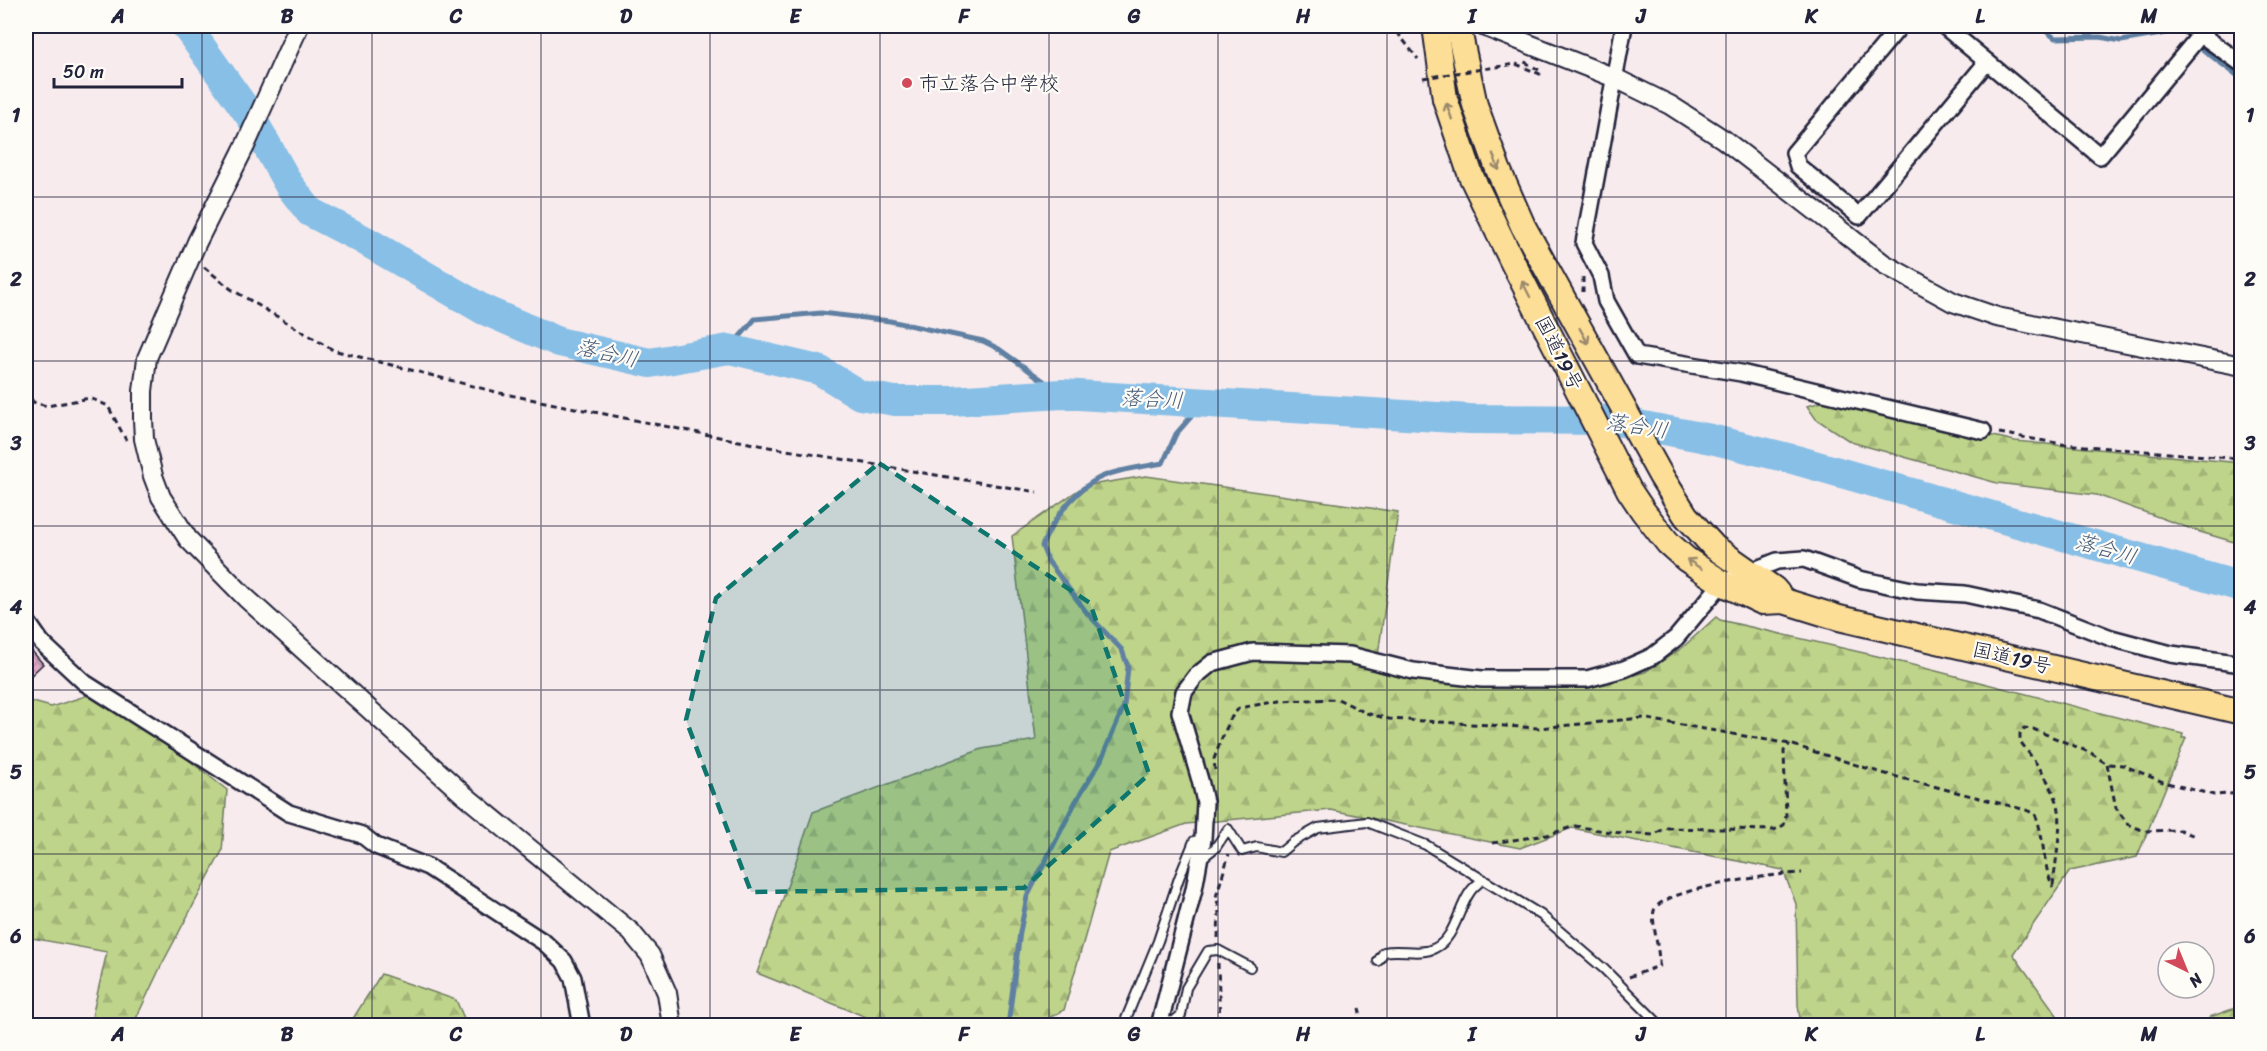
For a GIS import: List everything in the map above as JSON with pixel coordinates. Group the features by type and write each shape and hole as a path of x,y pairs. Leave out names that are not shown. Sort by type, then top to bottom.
{"highway":[{"name":"国道19号","path":"1435,26 1445,99 1471,176 1629,490 1668,543 1686,559 1722,583 1762,602 1784,601 1839,618 2241,712"},
{"name":"国道19号","path":"1458,26 1475,105 1502,178 1523,226 1661,476 1686,516 1714,547 1774,589 1784,601"}],"street":[{"path":"1483,26 1615,78 1670,105 1723,139 1884,264 1953,302 1997,317 2241,366"},
{"path":"1624,26 1584,243 1601,276 1606,301 1637,356 1741,373 1983,431"},
{"path":"1900,26 1794,153 1798,166 1859,216 1986,62"},
{"path":"1944,26 2100,156 2195,30 2241,64"},
{"path":"298,27 245,146 194,249 147,358 143,391 144,439 148,461 161,497 188,539 246,598 463,794 631,932 650,955 668,993 672,1026"},
{"path":"1159,1024 1200,860 1203,839 1205,802 1180,712 1184,692 1196,676 1212,663 1253,652 1350,655 1413,671 1482,679 1587,679 1624,669 1653,656 1676,638 1722,583 1777,561 1804,559 1858,579 1917,591 1965,594 2039,610 2111,638 2171,654 2241,664"},
{"path":"26,620 42,643 85,683 289,813 362,835 376,846 428,867 545,943 564,961 573,978 582,1026"}],"lane":[{"path":"1200,860 1216,847 1228,829 1242,851 1257,847 1281,852 1293,842 1318,828 1367,822 1426,845 1542,915 1619,983 1660,1026"},
{"path":"1123,1026 1158,941 1194,841 1203,839"},
{"path":"1378,961 1384,952 1435,948 1448,935 1470,892 1483,879"},
{"path":"1159,1024 1174,1021 1181,1015 1186,988 1208,951 1218,950 1250,967"}],"path":[{"path":"1397,32 1419,60"},
{"path":"1421,69 1423,78 1516,64 1540,74 1541,71 1524,64"},
{"path":"194,249 231,289 333,350 500,393 770,447 1037,492"},
{"path":"26,390 33,402 47,406 90,398 108,406 129,448 148,461"},
{"path":"1983,431 2062,444 2241,459"},
{"path":"1215,770 1214,759 1221,740 1231,718 1239,708 1280,701 1338,699 1366,713 1389,719 1539,728 1642,718 1790,744 1882,773 2035,814 2039,823 2047,874 2053,887 2060,813 2057,800 2049,785 2020,741 2020,733 2024,728 2033,729 2091,753 2107,764 2123,765 2163,782 2214,795 2241,793"},
{"path":"1492,843 1547,836 1575,826 1610,832 1653,835 1666,828 1774,830 1784,825 1786,816 1784,751 1790,744"},
{"path":"2107,764 2116,808 2128,824 2144,831 2180,830 2195,836"},
{"path":"1220,1026 1219,907 1216,897 1232,845 1228,829"},
{"path":"1619,983 1659,966 1653,911 1658,903 1685,891 1781,873 1802,873"},
{"path":"1359,1008 1365,1026"}],"highlighted area":[{"path":"879,463 1090,603 1149,774 1024,888 751,892 686,720 716,598"}],"green space":[{"path":"1833,399 2015,441 2241,463 2241,544 2200,532 2097,495 1997,483 1851,442 1816,419 1807,406"},
{"path":"1146,476 1398,512 1376,670 1431,682 1499,688 1608,682 1645,672 1682,648 1716,617 1720,620 1877,656 2183,734 2182,738 2186,738 2137,857 2070,871 2013,954 2064,1025 1801,1025 1798,1005 1796,904 1783,870 1572,828 1520,848 1331,810 1186,824 1109,852 1064,1010 1036,1025 886,1025 757,973 813,812 982,749 1036,740 1012,536 1084,486"},
{"path":"101,691 227,790 222,851 161,966 133,1025 90,1025 107,952 26,937 26,700 51,707"},
{"path":"381,974 456,1000 467,1025 349,1025"},
{"path":"2241,1006 2241,1025 2204,1025 2210,1017"}],"building":[{"path":"26,644 43,664 26,680"}],"waterway":[{"name":"落合川","path":"186,26 251,117 289,185 310,212 364,240 484,310 559,342 650,363 729,349 819,370 860,395 895,401 951,401 1062,394 1470,419 1612,420 1711,439 1796,460 2242,587"},
{"path":"2039,26 2055,38 2100,37 2121,41 2167,33"},
{"path":"2202,49 2242,79"},
{"path":"729,349 755,319 821,313 890,321 983,341 999,349 1062,394"},
{"path":"1008,1026 1020,932 1027,897 1076,801 1101,760 1124,706 1128,667 1122,650 1087,613 1048,561 1042,546 1063,509 1094,481 1118,472 1163,463 1176,434 1203,403"}],"place":[{"name":"市立落合中学校","path":"907,83"}]}
